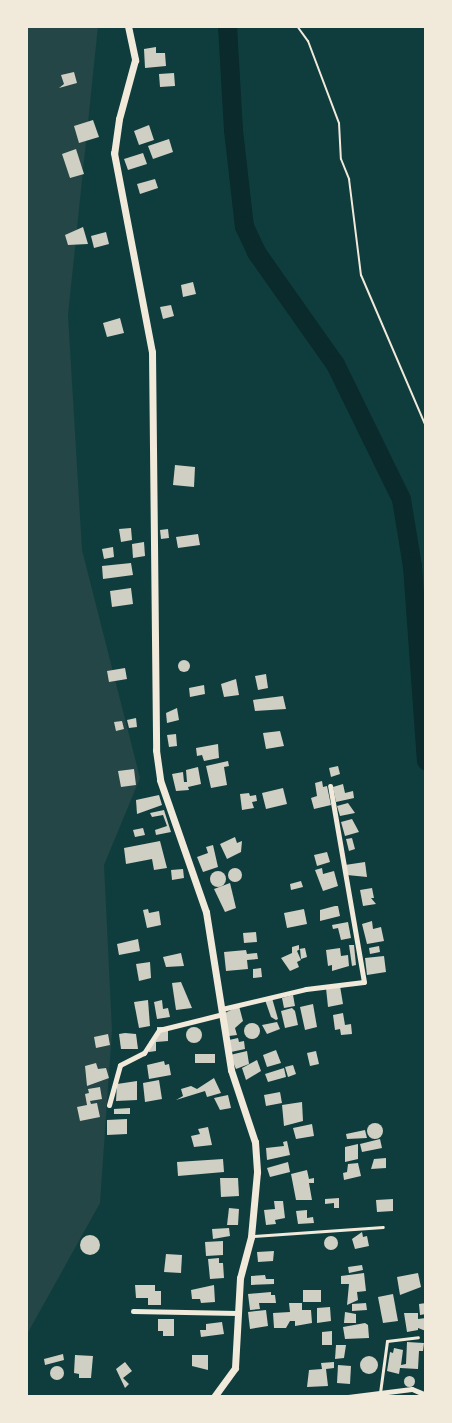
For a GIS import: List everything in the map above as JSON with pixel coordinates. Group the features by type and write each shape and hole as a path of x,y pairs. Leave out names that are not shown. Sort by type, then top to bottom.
{"street":[{"path":"128,26 135,60 119,118 114,153 152,352 156,750 160,780 206,912 231,1070 255,1142 257,1172 251,1236 240,1278 235,1368 214,1397"},
{"path":"108,1106 120,1065 144,1053 159,1030 306,988 364,982 330,786"},
{"path":"133,1311 237,1313"},
{"path":"348,1397 412,1389 426,1395"}],"lane":[{"path":"251,1236 383,1226"},
{"path":"380,1394 387,1341 418,1336"}],"path":[{"path":"297,26 308,40 339,123 341,159 350,179 361,276 426,427"}],"shaded area":[{"path":"26,26 98,26 68,315 82,550 140,778 104,865 112,1030 100,1203 26,1336"}],"building":[{"path":"156,47 156,53 165,53 166,66 145,68 144,49"},
{"path":"74,72 77,83 59,88 64,84 61,75"},
{"path":"174,73 175,86 160,87 159,74"},
{"path":"93,120 99,137 79,143 74,126"},
{"path":"149,125 154,140 139,145 134,131"},
{"path":"169,139 173,152 153,159 148,146"},
{"path":"76,149 84,174 70,178 62,154"},
{"path":"143,153 147,164 128,170 124,159"},
{"path":"155,179 158,188 140,194 137,184"},
{"path":"83,227 88,244 68,245 65,235"},
{"path":"106,232 109,244 94,248 91,236"},
{"path":"193,282 196,294 183,297 181,285"},
{"path":"171,305 174,316 163,319 160,307"},
{"path":"120,318 124,333 107,337 103,323"},
{"path":"175,465 195,467 194,487 173,485"},
{"path":"131,528 132,540 121,542 119,529"},
{"path":"168,529 169,538 161,539 160,530"},
{"path":"198,534 200,545 178,548 176,537"},
{"path":"144,542 145,556 133,558 132,544"},
{"path":"113,547 114,557 104,559 102,549"},
{"path":"131,563 133,575 103,579 102,566"},
{"path":"131,588 133,604 112,607 110,591"},
{"path":"182,660 186,660 190,666 186,672 182,672 178,668 178,664"},
{"path":"125,668 127,679 109,682 107,671"},
{"path":"266,674 268,688 258,690 255,676"},
{"path":"236,679 239,695 224,697 221,684"},
{"path":"204,685 205,694 190,697 189,688"},
{"path":"283,696 286,709 255,711 253,700"},
{"path":"177,708 179,720 167,723 166,713"},
{"path":"136,718 137,727 129,728 127,720"},
{"path":"122,721 124,729 116,731 114,722"},
{"path":"280,731 284,746 266,749 263,733"},
{"path":"176,734 177,746 169,747 167,735"},
{"path":"218,744 219,758 204,761 202,755 197,756 196,748"},
{"path":"228,761 229,766 224,767 227,785 211,788 206,766"},
{"path":"338,766 340,774 331,777 329,768"},
{"path":"198,767 201,784 188,787 189,790 176,791 172,774 183,772 184,782 187,782 186,770"},
{"path":"134,769 136,785 121,787 118,771"},
{"path":"322,781 323,787 327,786 331,805 314,809 311,798 317,796 315,783"},
{"path":"343,784 345,793 353,791 354,798 336,802 333,787"},
{"path":"283,788 287,804 266,809 262,793"},
{"path":"249,793 250,796 256,795 257,801 252,802 254,808 242,810 240,794"},
{"path":"159,795 162,805 137,814 136,800"},
{"path":"348,803 355,813 340,816 337,806"},
{"path":"164,810 171,832 156,835 155,830 167,826 163,815 152,817 150,813"},
{"path":"352,819 359,832 345,836 341,822"},
{"path":"143,828 145,835 135,837 133,830"},
{"path":"235,837 237,843 242,841 241,852 227,859 220,844"},
{"path":"352,838 355,849 349,851 346,839"},
{"path":"160,841 167,868 154,870 152,859 126,864 124,848"},
{"path":"213,845 218,867 203,872 197,857 208,853 206,847"},
{"path":"327,852 330,862 317,866 314,855"},
{"path":"365,862 367,877 347,875 345,865"},
{"path":"235,868 240,870 242,875 240,880 235,882 230,880 228,875 230,870"},
{"path":"322,868 323,874 334,871 338,886 323,891 315,870"},
{"path":"183,869 184,878 172,880 171,870"},
{"path":"218,871 224,873 226,879 224,885 218,887 212,885 210,879 212,873"},
{"path":"301,881 303,887 291,890 290,884"},
{"path":"230,883 236,908 225,912 214,889"},
{"path":"372,888 374,898 371,898 376,904 363,906 360,890"},
{"path":"338,906 340,916 320,921 320,910"},
{"path":"148,909 149,913 159,911 161,925 147,928 143,910"},
{"path":"304,909 307,924 287,928 284,913"},
{"path":"372,921 373,929 381,927 384,941 367,944 362,924"},
{"path":"348,922 351,938 341,940 338,928 333,929 332,925"},
{"path":"256,932 257,942 244,943 243,933"},
{"path":"138,939 140,951 119,955 117,944"},
{"path":"299,945 299,949 305,948 307,957 301,959 300,949 297,951 301,960 297,962 299,967 290,971 281,958 292,953 292,947"},
{"path":"349,945 354,945 356,965 352,966"},
{"path":"379,946 380,952 370,954 369,948"},
{"path":"340,948 341,956 348,955 349,966 332,971 332,965 328,966 326,950"},
{"path":"246,950 247,954 257,953 258,959 247,960 248,969 226,971 224,952"},
{"path":"181,953 184,966 166,967 163,957"},
{"path":"384,956 386,972 367,975 365,958"},
{"path":"150,962 151,978 139,981 136,964"},
{"path":"261,968 262,977 253,978 253,969"},
{"path":"181,982 192,1008 176,1010 172,983"},
{"path":"340,986 343,1004 328,1007 326,988"},
{"path":"293,995 295,1006 284,1008 282,998"},
{"path":"272,998 278,1019 276,1020 271,1017 265,1000"},
{"path":"148,1000 150,1026 139,1028 134,1002"},
{"path":"162,1000 163,1009 168,1008 170,1017 157,1019 154,1002"},
{"path":"313,1004 317,1027 305,1030 300,1007"},
{"path":"239,1006 243,1021 235,1028 237,1035 229,1036 223,1014"},
{"path":"292,1008 295,1011 298,1025 285,1028 281,1011"},
{"path":"343,1013 345,1025 351,1024 352,1034 341,1035 340,1029 335,1030 333,1015"},
{"path":"277,1022 280,1029 267,1034 262,1025"},
{"path":"249,1023 255,1023 260,1028 258,1037 249,1039 244,1034 244,1028"},
{"path":"157,1027 168,1027 168,1041 156,1042 156,1051 149,1052 149,1042 157,1036"},
{"path":"194,1027 200,1029 202,1035 200,1041 194,1043 188,1041 186,1035 188,1029"},
{"path":"108,1034 110,1045 96,1048 94,1037"},
{"path":"119,1034 136,1034 138,1049 121,1049"},
{"path":"238,1038 239,1042 244,1041 245,1049 231,1052 229,1040"},
{"path":"276,1050 281,1063 267,1067 263,1055"},
{"path":"247,1051 249,1064 236,1069 230,1055"},
{"path":"316,1051 319,1064 310,1066 307,1053"},
{"path":"195,1054 215,1054 215,1063 195,1063"},
{"path":"257,1060 261,1071 246,1080 242,1068"},
{"path":"164,1061 165,1065 169,1064 171,1075 149,1079 147,1065"},
{"path":"96,1063 98,1069 106,1068 109,1078 87,1086 85,1066"},
{"path":"293,1065 296,1074 288,1077 285,1067"},
{"path":"284,1068 286,1077 268,1082 265,1074"},
{"path":"214,1078 221,1093 207,1097 205,1091 176,1100 183,1096 181,1089 191,1086 197,1089"},
{"path":"159,1080 162,1099 145,1102 143,1083"},
{"path":"137,1081 137,1100 116,1101 117,1084"},
{"path":"100,1087 102,1099 90,1101 91,1104 97,1103 100,1117 80,1121 77,1107 87,1105 85,1094 89,1093 88,1089"},
{"path":"280,1092 282,1103 266,1106 264,1095"},
{"path":"228,1095 231,1108 220,1110 214,1098"},
{"path":"302,1102 303,1121 284,1126 282,1105"},
{"path":"130,1108 130,1114 114,1114 114,1109"},
{"path":"127,1119 127,1134 107,1135 107,1120"},
{"path":"375,1123 383,1131 375,1139 367,1131"},
{"path":"312,1124 314,1136 296,1139 293,1128"},
{"path":"208,1127 212,1145 194,1147 191,1136 200,1134 198,1129"},
{"path":"365,1130 367,1138 347,1139 346,1134"},
{"path":"380,1139 382,1148 362,1152 360,1144"},
{"path":"287,1141 290,1155 267,1160 266,1148 284,1146 283,1142"},
{"path":"358,1144 358,1159 345,1162 345,1147"},
{"path":"386,1158 386,1168 371,1169 374,1159"},
{"path":"223,1159 224,1172 178,1176 177,1162"},
{"path":"288,1162 290,1172 270,1177 267,1168"},
{"path":"358,1163 361,1176 344,1180 343,1173 347,1172 348,1164"},
{"path":"307,1170 309,1179 314,1178 314,1183 309,1183 312,1200 296,1200 291,1174"},
{"path":"220,1178 238,1178 239,1196 221,1197"},
{"path":"339,1198 339,1208 334,1208 334,1203 325,1204 325,1199"},
{"path":"393,1199 393,1211 377,1212 376,1200"},
{"path":"274,1201 283,1201 285,1218 275,1220 276,1224 266,1225 264,1210 275,1209"},
{"path":"229,1208 239,1209 238,1225 227,1225"},
{"path":"307,1210 307,1218 313,1217 314,1223 298,1224 296,1211"},
{"path":"229,1228 230,1236 213,1239 212,1229"},
{"path":"362,1232 363,1237 367,1236 369,1246 355,1249 352,1239"},
{"path":"90,1235 97,1238 100,1245 97,1252 90,1255 83,1252 80,1245 83,1238"},
{"path":"328,1236 334,1236 338,1243 334,1250 328,1250 324,1246 324,1240"},
{"path":"223,1241 223,1255 206,1256 205,1242"},
{"path":"274,1251 273,1261 258,1262 257,1252"},
{"path":"166,1254 182,1255 181,1273 164,1272"},
{"path":"219,1258 219,1263 223,1263 224,1278 210,1279 208,1259"},
{"path":"362,1265 363,1270 349,1273 348,1267"},
{"path":"364,1273 366,1291 357,1292 358,1300 347,1305 349,1284 341,1284 341,1276"},
{"path":"418,1273 421,1287 400,1295 397,1277"},
{"path":"265,1275 266,1279 274,1279 274,1284 251,1285 251,1276"},
{"path":"135,1285 155,1285 155,1291 161,1291 161,1305 148,1305 148,1298 136,1298"},
{"path":"214,1285 215,1302 201,1303 200,1299 192,1299 191,1290"},
{"path":"303,1290 321,1290 321,1302 303,1302"},
{"path":"271,1292 271,1295 275,1295 276,1303 259,1303 260,1309 250,1310 248,1294"},
{"path":"393,1294 398,1321 383,1323 378,1297"},
{"path":"289,1303 302,1303 302,1310 311,1310 312,1323 295,1326 295,1321 290,1321 286,1328 274,1328 273,1313 290,1312"},
{"path":"366,1303 367,1310 352,1311 352,1304"},
{"path":"426,1303 426,1314 420,1315 419,1304"},
{"path":"330,1307 331,1321 317,1323 317,1308"},
{"path":"266,1310 268,1326 250,1329 248,1312"},
{"path":"345,1312 356,1314 356,1323 344,1323"},
{"path":"404,1313 418,1313 418,1319 426,1318 426,1331 418,1328 418,1330 407,1332"},
{"path":"158,1319 174,1319 174,1336 163,1336 163,1331 158,1331"},
{"path":"222,1322 224,1334 201,1337 200,1330 206,1330 206,1324"},
{"path":"365,1323 368,1325 369,1338 345,1339 343,1327"},
{"path":"332,1331 332,1345 322,1345 322,1332"},
{"path":"407,1342 424,1343 423,1351 419,1351 418,1369 400,1368 399,1374 387,1371 390,1352 393,1353 394,1348 403,1350 401,1365 406,1364"},
{"path":"336,1345 346,1345 344,1358 335,1359"},
{"path":"63,1354 64,1360 45,1365 44,1359"},
{"path":"75,1355 93,1356 91,1378 79,1378 79,1374 74,1373"},
{"path":"192,1355 208,1355 208,1370 192,1366"},
{"path":"369,1356 375,1359 378,1365 375,1371 369,1374 363,1371 360,1365 363,1359"},
{"path":"125,1362 132,1371 123,1378 129,1384 125,1388 116,1369"},
{"path":"334,1362 334,1368 326,1369 328,1386 307,1387 309,1370 322,1369 321,1363"},
{"path":"338,1365 351,1366 350,1384 337,1383"},
{"path":"54,1366 60,1366 64,1373 60,1380 54,1380 50,1376 50,1370"},
{"path":"409,1375 415,1381 409,1387 403,1381"}],"waterway":[{"path":"227,26 233,130 244,226 256,252 335,364 401,499 412,566 426,760"}]}
